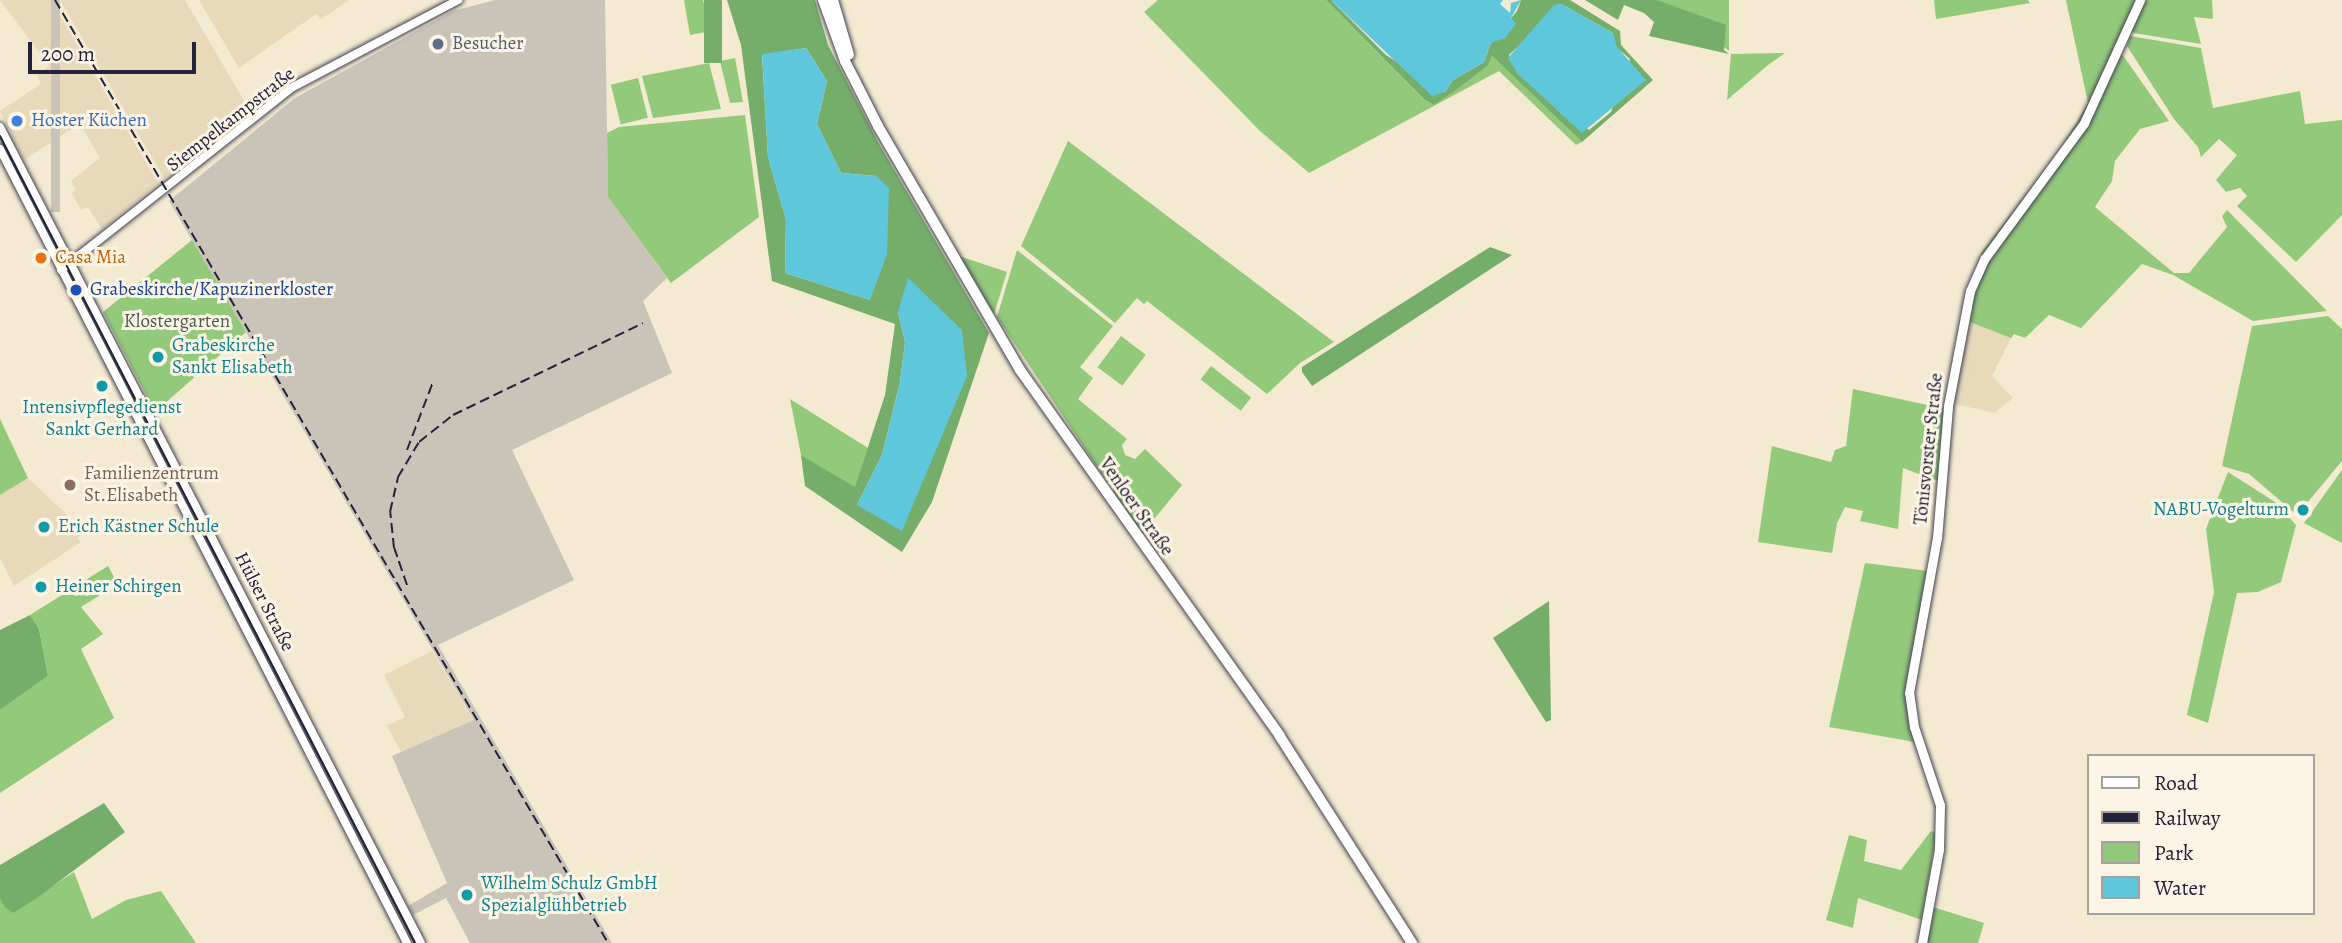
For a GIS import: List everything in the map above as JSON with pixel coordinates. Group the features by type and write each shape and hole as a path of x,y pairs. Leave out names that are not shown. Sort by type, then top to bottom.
{"main road":[{"name":"Venloer Straße","path":"822,0 855,78 920,202 1020,370 1279,735 1412,943"},
{"name":"Venloer Straße","path":"834,0 855,78"},
{"name":"Tönisvorster Straße","path":"1922,943 1940,839 1940,805 1914,727 1909,693 1937,538 1948,406 1972,284 1985,258 2084,123 2140,0"}],"street":[{"name":"Siempelkampstraße","path":"61,270 72,264 293,87 458,0"},
{"name":"Hülser Straße","path":"0,127 421,943"},
{"name":"Hülser Straße","path":"0,149 407,943"}],"shaded area":[{"path":"0,0 51,0 158,183 102,229 88,207 81,210 72,193 76,190 71,181 100,158 80,124 24,160 0,111 41,84 37,75 49,66"},
{"path":"51,0 60,0 60,212 51,212"},
{"path":"60,0 185,0 246,104 244,113 164,178"},
{"path":"199,0 350,0 321,19 316,14 239,68"},
{"path":"495,0 605,0 608,197 667,278 643,301 672,373 512,450 574,580 438,645 612,943 470,943 446,898 413,915 408,906 447,883 392,756 474,720 169,201 295,98 453,11"},
{"path":"1967,321 2011,338 1992,376 2013,398 1994,413 1951,403"},
{"path":"28,478 83,530 78,538 81,542 14,586 0,558 0,495"},
{"path":"432,651 474,721 401,752 387,726 405,717 384,675"}],"green space":[{"path":"684,0 703,0 711,31 690,35"},
{"path":"704,0 722,0 722,63 704,63"},
{"path":"727,0 815,0 828,45 878,142 989,333 932,502 902,552 805,486 801,455 855,487 885,395 895,324 772,281 741,45","holes":["806,48 827,81 817,124 841,173 876,176 870,300 785,273 786,220 768,157 762,55","898,312 967,376 857,505 882,455 900,382 905,342"]},
{"path":"1158,0 1326,0 1425,100 1434,105 1492,56 1582,142 1576,145 1499,71 1309,173 1259,130 1144,12"},
{"path":"1326,0 1331,0 1386,55 1445,92 1453,80 1484,62 1491,43 1517,11 1521,0 1570,0 1620,31 1621,45 1653,80 1582,142 1492,56 1487,66 1434,105 1425,100","holes":["1561,4 1613,33 1616,47 1630,59 1611,112 1589,130 1518,74 1509,55 1543,23 1554,6"]},
{"path":"1585,0 1657,0 1726,25 1724,50 1729,54 1649,36 1654,22 1644,13 1624,5 1618,20"},
{"path":"1657,0 1729,0 1729,51 1678,9"},
{"path":"1934,0 2028,0 2030,3 1936,19"},
{"path":"2066,0 2137,0 2082,122 1983,258 1981,253 2059,151 2088,103"},
{"path":"2142,0 2212,0 2213,19 2194,17 2201,44 2134,33 2131,30"},
{"path":"2130,36 2201,48 2213,108 2300,91 2305,124 2342,120 2342,215 2296,262 2237,206 2247,196 2240,188 2226,192 2216,180 2237,155 2219,139 2201,157 2198,147 2174,119 2127,46"},
{"path":"1785,53 1768,65 1727,100 1731,54"},
{"path":"2122,54 2169,121 2140,129 2115,161 2112,181 2095,207 2174,273 2189,273 2227,227 2222,216 2227,210 2327,311 2253,321 2173,275 2142,264 2081,328 2049,315 2025,338 2014,334 2011,338 1967,321 1984,265 2082,132"},
{"path":"735,58 743,102 730,103 720,61"},
{"path":"709,63 721,109 653,118 642,76"},
{"path":"638,78 648,118 621,125 611,85"},
{"path":"745,115 759,217 671,283 608,197 607,133 619,127"},
{"path":"1068,141 1334,342 1300,363 1267,394 1147,301 1144,304 1137,298 1115,323 1021,246"},
{"name":"Klostergarten","path":"192,240 246,332 155,412 103,312"},
{"path":"1490,247 1512,255 1312,386 1302,372 1302,367"},
{"path":"1017,250 1113,326 1080,367 1093,378 1078,399 1127,439 1122,445 1125,455 1135,459 1145,449 1182,485 1142,534 997,317"},
{"path":"959,256 1007,272 994,314"},
{"path":"2328,316 2342,329 2342,461 2297,515 2249,474 2222,466 2252,326"},
{"path":"1121,336 1146,355 1122,386 1098,367"},
{"path":"1211,366 1251,397 1241,411 1201,379"},
{"path":"1853,389 1946,409 1941,482 1903,468 1898,529 1860,521 1863,511 1845,507 1837,523 1832,553 1758,542 1772,446 1831,462 1835,450 1846,446"},
{"path":"790,399 868,448 855,488 801,455"},
{"path":"0,419 28,478 0,495"},
{"path":"2342,470 2342,543 2304,523"},
{"path":"2228,472 2275,502 2296,525 2281,582 2258,592 2237,593 2208,723 2187,715 2214,592 2206,529"},
{"path":"1865,563 1928,571 1906,684 1915,742 1829,727"},
{"path":"108,566 118,584 81,607 103,634 81,649 114,718 0,793 0,710 48,676 39,629 30,615"},
{"path":"1549,601 1551,720 1546,722 1493,638"},
{"path":"30,615 39,629 48,676 0,710 0,630"},
{"path":"104,803 125,832 13,913 5,907 0,899 0,865"},
{"path":"1931,831 1936,834 1922,920 1858,898 1853,928 1826,920 1849,835 1867,840 1864,861 1901,870"},
{"path":"74,872 92,919 126,900 161,891 196,943 0,943 0,899 13,912"},
{"path":"1933,907 1984,923 1978,943 1926,943"}],"water":[{"path":"1331,0 1503,0 1500,4 1510,13 1511,3 1521,0 1511,18 1516,24 1505,38 1491,43 1484,62 1453,80 1445,92 1432,96"},
{"path":"1561,4 1613,33 1617,47 1646,80 1582,133 1518,74 1508,58 1554,5"},
{"path":"806,48 827,81 817,124 841,173 876,176 889,188 887,254 870,300 785,273 786,220 768,157 762,54"},
{"path":"908,278 962,330 967,376 902,531 857,505 882,455 900,382 905,342 898,312"}],"tram line":[{"path":"0,136 415,943"}],"railway":[{"path":"55,0 608,943"},
{"path":"407,585 394,548 390,512 398,477 419,442 453,415 643,323"},
{"path":"407,450 433,382"}],"place":[{"name":"Besucher","path":"438,44"},
{"name":"Hoster Küchen","path":"17,121"},
{"name":"Casa Mia","path":"41,258"},
{"name":"Grabeskirche/Kapuzinerkloster","path":"76,290"},
{"name":"Grabeskirche Sankt Elisabeth","path":"158,357"},
{"name":"Intensivpflegedienst Sankt Gerhard","path":"102,386"},
{"name":"Familienzentrum St.Elisabeth","path":"70,485"},
{"name":"NABU-Vogelturm","path":"2303,510"},
{"name":"Erich Kästner Schule","path":"44,527"},
{"name":"Heiner Schirgen","path":"41,587"},
{"name":"Wilhelm Schulz GmbH Spezialglühbetrieb","path":"467,895"}]}
